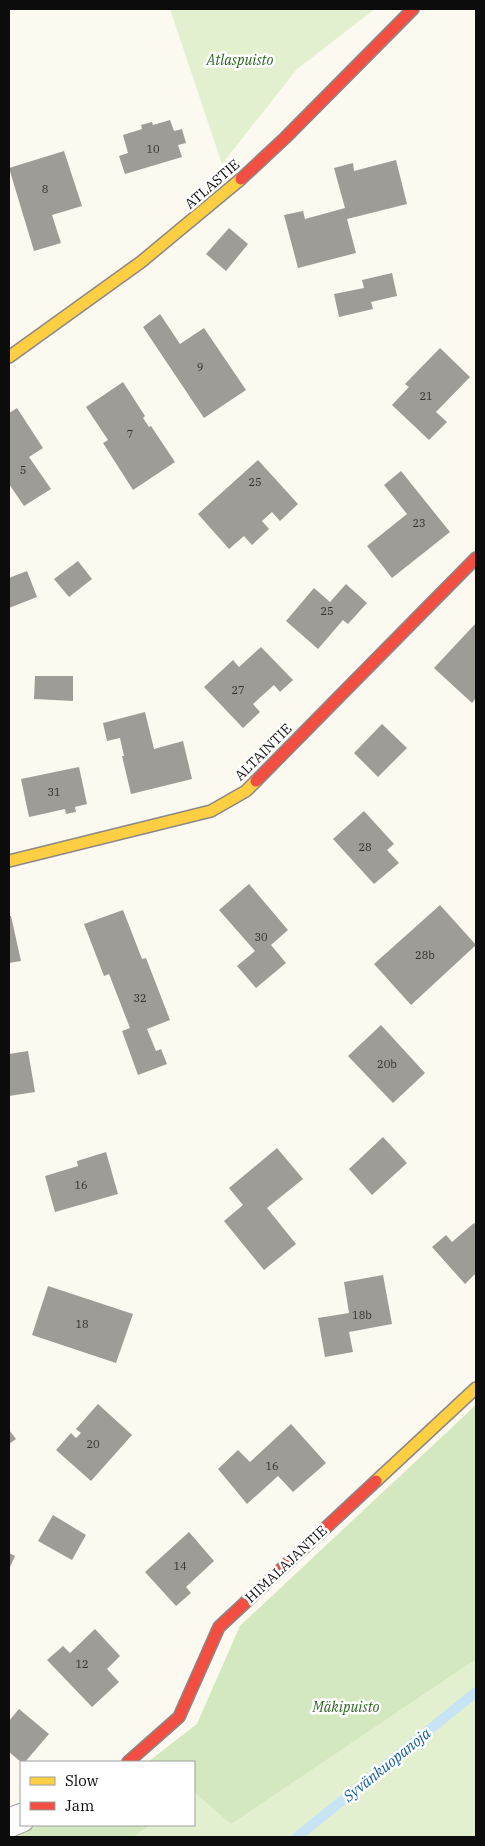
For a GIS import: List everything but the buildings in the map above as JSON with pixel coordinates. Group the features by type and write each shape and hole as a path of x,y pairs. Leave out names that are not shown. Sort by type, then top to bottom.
{"street":[{"name":"ATLASTIE","path":"9,357 64,320 197,218 266,156 413,9"},
{"name":"ALTAINTIE","path":"9,861 211,811 246,791 476,558"},
{"name":"HIMALAJANTIE","path":"129,1761 179,1717 220,1627 476,1388"}],"green space":[{"name":"Atlaspuisto","path":"170,9 375,9 297,69 222,164"},
{"name":"Mäkipuisto","path":"476,1405 476,1837 10,1837 38,1826 195,1826 195,1761 149,1761 197,1724 240,1626"},
{"name":"Mäkipuisto","path":"476,1405 476,1659 231,1824 195,1793 195,1761 149,1761 197,1724 240,1626"},
{"path":"38,1826 149,1826 133,1837 10,1837"}],"waterway":[{"name":"Syvänkuopanoja","path":"297,1837 476,1692"}],"traffic: slow":[{"path":"9,357 141,262 241,179"},
{"path":"9,861 211,811 246,791 256,781"},
{"path":"376,1481 476,1388"}],"traffic: jam":[{"path":"241,179 285,138 413,9"},
{"path":"256,781 476,558"},
{"path":"129,1761 179,1717 219,1627 376,1481"}]}
